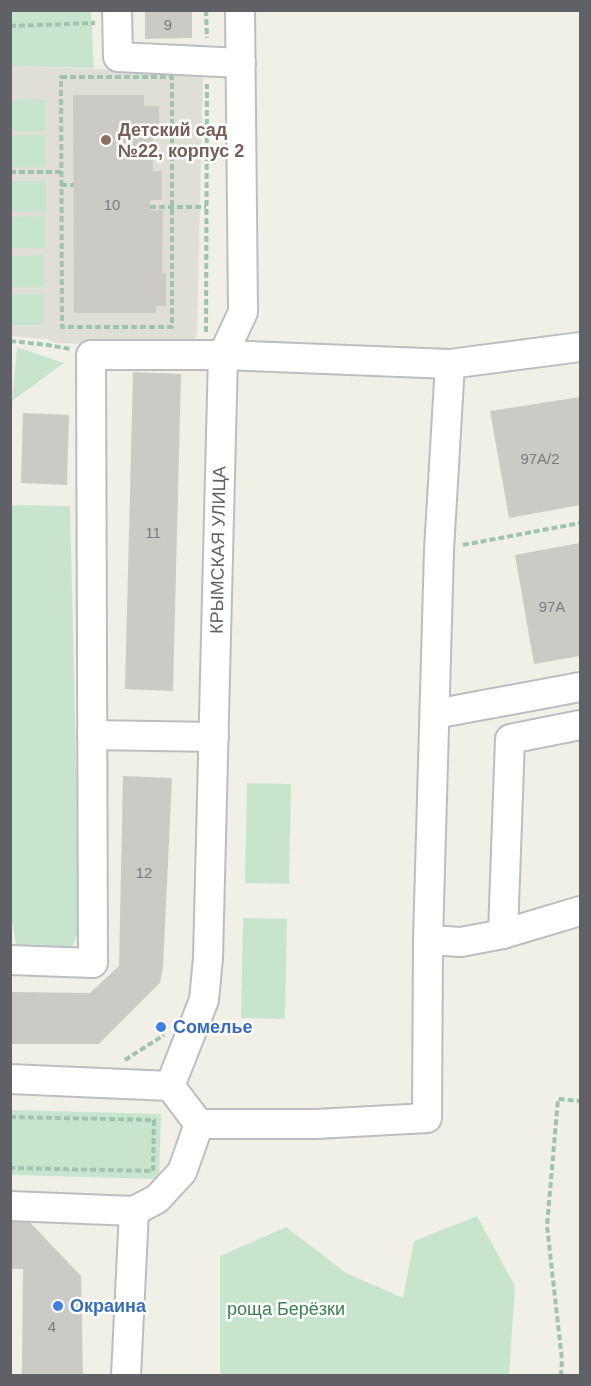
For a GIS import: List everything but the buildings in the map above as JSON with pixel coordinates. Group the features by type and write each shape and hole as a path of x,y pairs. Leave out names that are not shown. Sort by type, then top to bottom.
{"street":[{"name":"КРЫМСКАЯ УЛИЦА","path":"170,1086 204,1000 208,958 214,737 214,355 243,312 240,10"},
{"path":"117,16 118,57 241,63"},
{"path":"10,960 93,963 90,355 214,355 450,364 580,347"},
{"path":"199,1124 316,1124 427,1118 428,940 439,550 450,364"},
{"path":"435,714 580,687"},
{"path":"503,934 510,739 580,725"},
{"path":"92,735 214,737"},
{"path":"428,940 461,942 503,934 580,911"},
{"path":"10,1079 170,1086 199,1124"},
{"path":"10,1206 134,1211 157,1199 182,1172 199,1124"},
{"path":"126,1376 134,1211"}],"path":[{"path":"207,10 206,207 214,355"},
{"path":"10,26 117,16"},
{"path":"61,77 172,77 172,327 62,327 61,172 61,77"},
{"path":"10,172 61,172"},
{"path":"61,185 74,185"},
{"path":"150,207 206,207"},
{"path":"10,341 48,345 90,355"},
{"path":"439,550 580,523"},
{"path":"123,1061 169,1032"},
{"path":"561,1376 562,1360 547,1226 558,1099 580,1101"},
{"path":"10,1117 154,1120 153,1171 10,1168"}],"shaded area":[{"name":"Детский сад №22, корпус 2","path":"11,66 203,73 197,334 191,347 56,343 47,339 11,336"}],"green space":[{"path":"11,10 91,11 94,68 11,66"},
{"path":"45,99 45,131 11,131 11,100"},
{"path":"10,135 45,135 45,167 11,167"},
{"path":"10,181 46,181 46,212 11,212"},
{"path":"45,216 45,248 11,248 11,217"},
{"path":"44,255 44,287 11,287 11,256"},
{"path":"10,294 44,294 44,325 11,325"},
{"path":"17,347 64,363 12,401"},
{"path":"10,505 70,506 80,928 71,950 18,955 10,910"},
{"path":"247,783 291,784 289,884 245,883"},
{"path":"243,918 287,919 285,1019 241,1018"},
{"path":"11,1110 161,1114 159,1179 11,1175"},
{"name":"роща Берёзки","path":"477,1216 515,1286 509,1375 224,1376 220,1372 220,1256 286,1227 346,1273 403,1298 414,1241"}],"place":[{"name":"Детский сад №22, корпус 2","path":"106,140"},
{"name":"Сомелье","path":"161,1027"},
{"name":"Окраина","path":"58,1306"}]}
